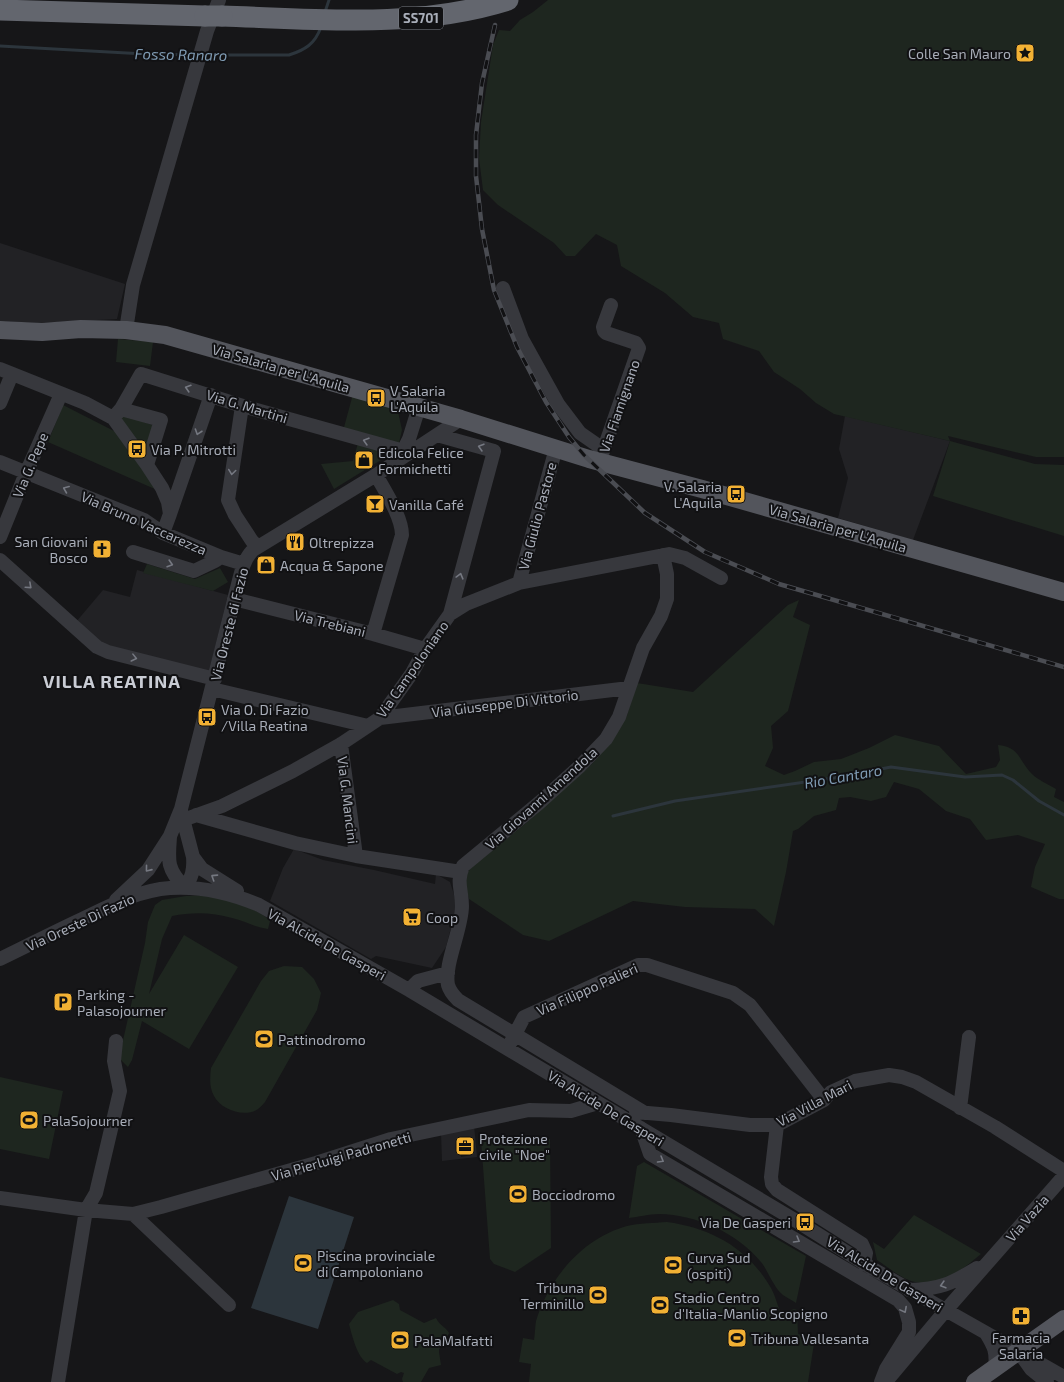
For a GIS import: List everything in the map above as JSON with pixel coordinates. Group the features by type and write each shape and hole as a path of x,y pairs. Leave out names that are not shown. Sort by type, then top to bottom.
{"highway":[{"name":"SS701","path":"0,10 215,11 324,19 388,20 435,17 471,11 508,0"}],"main road":[{"name":"Via Salaria per L'Aquila","path":"0,330 42,332 81,329 126,330 165,335 427,410 589,459 605,458 702,489 1064,592"},
{"path":"975,1382 1064,1319"}],"street":[{"path":"126,330 134,285 205,38 215,11"},
{"path":"503,288 522,339 558,404 580,433 605,458"},
{"name":"Via Fiamignano","path":"605,458 639,348 636,343 604,331 603,327 611,304"},
{"path":"0,403 6,372 61,394 117,413 161,420 148,465"},
{"name":"Via G. Martini","path":"117,413 141,374 401,456"},
{"name":"Via G. Pepe","path":"0,537 61,394"},
{"path":"162,533 211,395"},
{"path":"242,406 228,500 252,541 258,547"},
{"path":"401,456 414,424 427,410 436,425 434,437 494,451 450,614"},
{"path":"117,413 162,488 168,502 170,514"},
{"name":"Via Oreste di Fazio","path":"170,836 182,814 234,599 248,555 258,547 376,475 401,456 461,420"},
{"name":"Via Giulio Pastore","path":"519,583 556,448"},
{"name":"Via Bruno Vaccarezza","path":"0,462 144,520 162,533 221,557 244,564"},
{"path":"376,475 398,518 402,531 377,635"},
{"path":"133,552 194,571 221,557"},
{"name":"Via Campoloniano","path":"182,814 196,815 222,806 293,771 341,744 380,718 412,673 425,649 450,614 466,604 519,583 669,554 685,558 721,578"},
{"name":"Via Giovanni Amendola","path":"460,872 463,866 540,803 580,766 606,739 620,717 643,648 661,616 667,599 668,574 663,555"},
{"path":"0,560 97,647 108,652 214,684 368,726"},
{"path":"377,635 397,584"},
{"name":"Via Trebiani","path":"234,599 377,635 425,649"},
{"name":"Via Giuseppe Di Vittorio","path":"380,718 630,688"},
{"name":"Via G. Mancini","path":"341,744 356,856"},
{"path":"170,836 169,864 172,873 185,888 194,868 193,857 182,814"},
{"path":"196,815 295,843 356,856 460,872 459,877 462,906 448,973 448,985 451,993 458,1000 646,1112"},
{"path":"108,906 148,870 170,836"},
{"path":"193,857 202,869 211,876 259,905"},
{"name":"Via Oreste Di Fazio","path":"2,957 108,906 139,894 170,888 185,888"},
{"name":"Via Alcide De Gasperi","path":"185,888 217,891 240,897 259,905 410,990 803,1225 864,1264 1064,1377"},
{"name":"Via Filippo Palieri","path":"508,1049 524,1017 638,965 647,965 733,993 743,999 750,1005 824,1100"},
{"path":"410,990 418,981 448,973"},
{"path":"960,1108 969,1037"},
{"path":"58,1382 86,1210 96,1193 120,1091 114,1061 116,1040"},
{"name":"Via Villa Mari","path":"611,1110 646,1112 750,1125 777,1125 824,1100 831,1092 855,1081 889,1075 902,1077 916,1082 994,1127 1064,1171"},
{"name":"Via Pierluigi Padronetti","path":"0,1198 86,1210 133,1214 316,1163 391,1139 529,1110 571,1111 598,1103"},
{"path":"777,1125 771,1177 772,1184 777,1190 862,1244 866,1253 864,1264"},
{"path":"641,1128 650,1154 898,1300 905,1308 910,1322 909,1332 886,1369 881,1382"},
{"name":"Via Vazia","path":"884,1382 890,1377 946,1310 1064,1176"},
{"path":"133,1214 229,1305"},
{"name":"Via Vazia","path":"910,1290 945,1286 990,1261"},
{"path":"986,1332 995,1348 995,1368"},
{"path":"1019,1351 1031,1370 1047,1382"}],"shaded area":[{"path":"548,0 1064,0 1064,457 1036,457 948,436 950,441 834,414 816,403 800,389 774,372 759,351 723,339 719,323 693,317 665,293 621,266 617,245 596,234 575,256 566,256 554,243 498,205 483,190 479,158 481,122 493,45 499,30 510,31 520,20"},
{"path":"0,243 125,284 117,319 38,323 0,321"},
{"path":"118,339 153,342 150,366 116,362"},
{"path":"353,394 397,407 402,430 398,447 343,431"},
{"path":"63,405 116,432 157,490 48,442"},
{"path":"123,414 155,426 146,455 121,420"},
{"path":"845,416 950,441 913,540 838,518 848,478 839,449"},
{"path":"950,441 1035,464 1064,465 1064,536 933,496"},
{"path":"358,443 381,449 389,455 334,489 321,464 353,461"},
{"path":"147,564 195,579 220,568 228,582 213,591 143,573"},
{"path":"137,570 228,595 209,671 105,647 76,622 103,590 130,597"},
{"path":"799,600 793,617 810,625 788,711 771,726 773,748 765,766 784,775 814,762 841,759 869,748 895,735 939,746 966,774 996,767 1000,760 998,745 1011,748 1015,751 1032,774 1056,789 1054,797 1064,802 1064,899 1059,899 1031,887 1035,867 1045,844 1018,835 986,840 970,819 946,811 919,789 894,782 886,797 871,801 850,797 839,798 836,810 814,816 798,829 793,831 774,926 755,909 685,907 633,901 549,941 523,935 469,899 464,881 472,866 525,824 592,764 612,739 627,715 637,683 693,692 788,605"},
{"path":"294,849 323,860 435,884 436,874 450,882 457,904 446,947 432,968 376,956 371,959 270,901 283,868"},
{"path":"186,896 213,897 231,901 249,908 265,916 270,921 268,929 237,919 210,914 194,913 172,916 162,939 149,994 184,935 238,967 189,1049 142,1021 132,1060 128,1067 119,1058 145,943 148,922 155,905 162,900"},
{"name":"Pattinodromo","path":"284,966 302,967 314,979 321,993 317,1010 265,1102 253,1112 240,1113 228,1109 217,1101 212,1093 210,1078 211,1068 261,981 269,971"},
{"name":"PalaSojourner","path":"0,1077 63,1091 49,1159 0,1149"},
{"path":"474,1125 477,1157 442,1161 441,1133","holes":["470,1137 472,1155 461,1157 458,1139"]},
{"name":"Bocciodromo","path":"550,1139 551,1248 515,1272 494,1264 490,1259 481,1140"},
{"path":"644,1162 806,1256 796,1303 780,1292 761,1262 751,1251 728,1234 715,1227 673,1215 655,1214 629,1218 637,1166"},
{"name":"Piscina provinciale di Campoloniano","path":"289,1196 354,1217 318,1329 251,1308"},
{"path":"914,1215 981,1254 967,1266 943,1280 925,1283 915,1282 900,1276 877,1260 873,1242 884,1249"},
{"name":"Stadio Centro d'Italia-Manlio Scopigno","path":"667,1222 699,1229 727,1242 740,1251 762,1274 772,1291 780,1311 786,1312 794,1309 797,1310 798,1334 815,1337 808,1382 529,1382 531,1364 519,1362 523,1338 534,1340 536,1321 542,1305 559,1275 570,1262 582,1250 611,1232 632,1225"},
{"name":"PalaMalfatti","path":"393,1300 399,1304 400,1310 424,1323 436,1318 449,1333 443,1346 439,1349 441,1365 429,1368 421,1382 403,1382 402,1379 404,1373 401,1372 397,1374 371,1360 367,1363 360,1356 353,1340 349,1324 358,1312"}],"waterway":[{"name":"Fosso Ranaro","path":"325,12 329,0"},
{"name":"Fosso Ranaro","path":"204,55 289,55 309,46 316,38 321,27"},
{"name":"Fosso Ranaro","path":"0,46 145,54 196,55"},
{"name":"Rio Cantaro","path":"613,816 675,801 840,777 891,767 965,777 1002,775 1013,780 1039,801 1064,815"}],"railway":[{"path":"495,25 482,83 476,135 476,176 482,229 494,290 517,347 546,402 569,437 584,455 645,513 705,552 779,584 1064,667"}],"place":[{"name":"Colle San Mauro","path":"1025,53"},
{"name":"V Salaria L'Aquila","path":"376,398"},
{"name":"Via P. Mitrotti","path":"137,449"},
{"name":"Edicola Felice Formichetti","path":"364,460"},
{"name":"V. Salaria L'Aquila","path":"736,494"},
{"name":"Vanilla Café","path":"375,504"},
{"name":"Oltrepizza","path":"295,542"},
{"name":"San Giovani Bosco","path":"102,549"},
{"name":"Acqua & Sapone","path":"266,565"},
{"name":"Via O. Di Fazio /Villa Reatina","path":"207,717"},
{"name":"Coop","path":"412,917"},
{"name":"Parking - Palasojourner","path":"63,1002"},
{"name":"Pattinodromo","path":"264,1039"},
{"name":"PalaSojourner","path":"29,1120"},
{"name":"Protezione civile \"Noe\"","path":"465,1146"},
{"name":"Bocciodromo","path":"518,1194"},
{"name":"Via De Gasperi","path":"805,1222"},
{"name":"Piscina provinciale di Campoloniano","path":"303,1263"},
{"name":"Curva Sud (ospiti)","path":"673,1265"},
{"name":"Tribuna Terminillo","path":"598,1295"},
{"name":"Stadio Centro d'Italia-Manlio Scopigno","path":"660,1305"},
{"name":"Farmacia Salaria","path":"1021,1316"},
{"name":"Tribuna Vallesanta","path":"737,1338"},
{"name":"PalaMalfatti","path":"400,1340"}],"district":[{"name":"VILLA REATINA","path":"112,681"}]}
